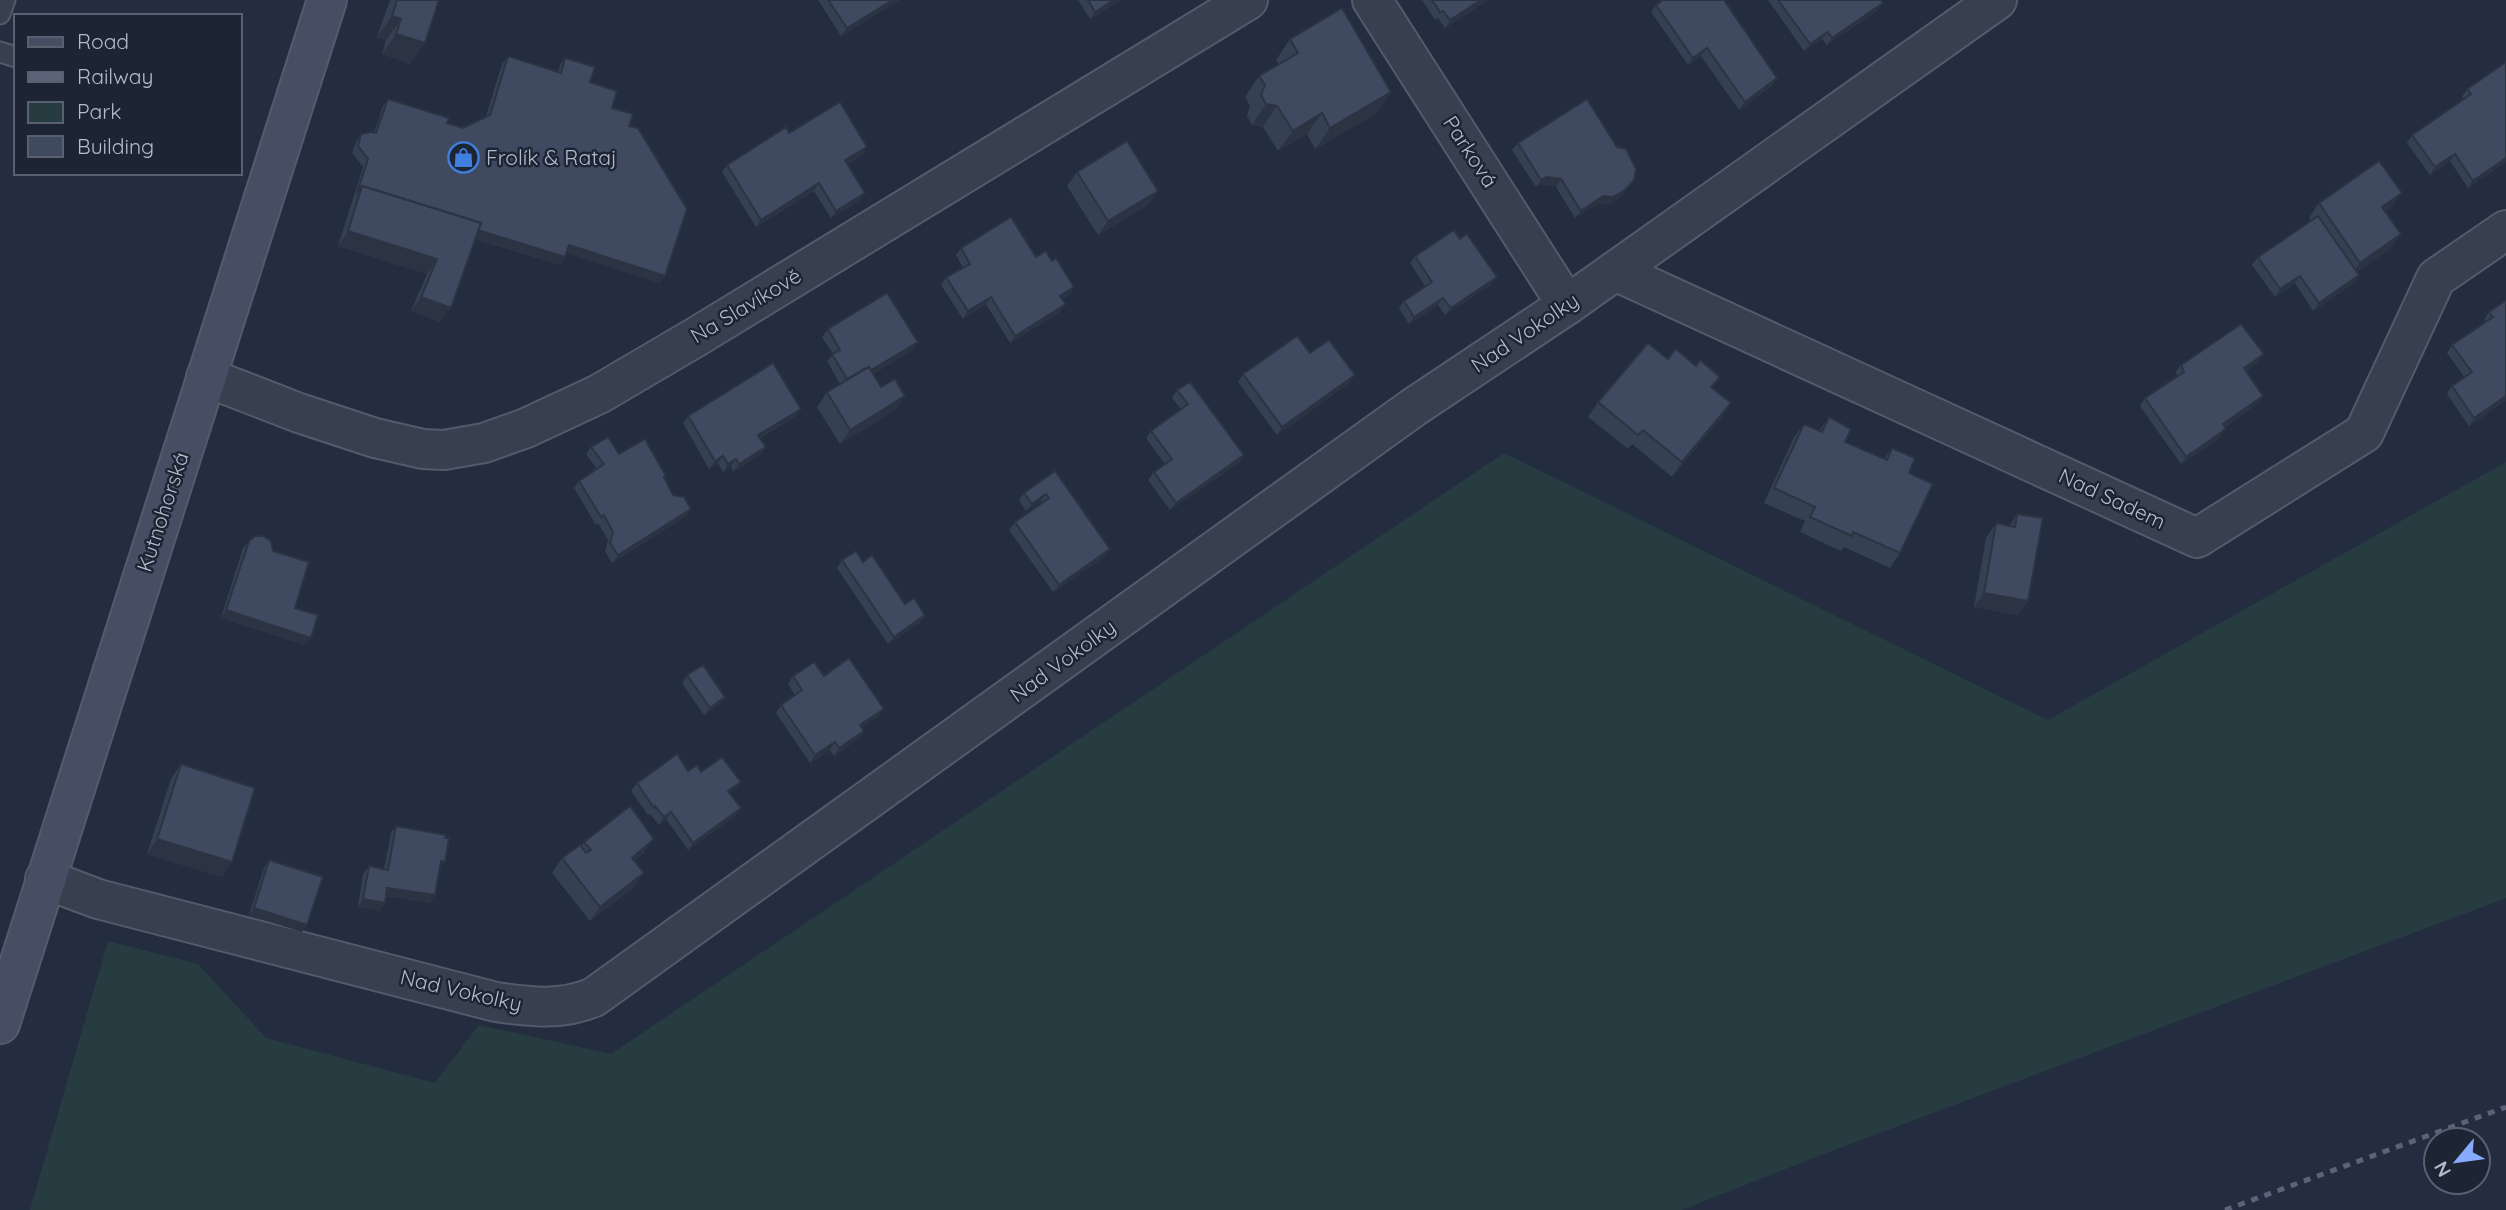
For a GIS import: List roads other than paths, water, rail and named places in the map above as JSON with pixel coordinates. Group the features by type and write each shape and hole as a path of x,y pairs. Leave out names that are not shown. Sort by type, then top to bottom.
{"main road":[{"name":"Kutnohorská","path":"0,1024 327,0"}],"street":[{"name":"Na Slavíkově","path":"206,377 362,434 424,449 444,450 484,443 526,429 599,394 696,337 1248,0"},
{"name":"Parková","path":"1372,0 1567,305"},
{"name":"Nad Vokolky","path":"45,879 120,905 496,1002 552,1007 582,1002 617,983 1414,407 1567,305 1997,0"},
{"name":"Nad Sadem","path":"1615,271 2197,538 2364,433 2436,278 2506,230"}],"lane":[{"path":"0,14 5,0"}],"railway":[{"path":"2225,1210 2506,1107"}],"place":[{"name":"Frolík & Rataj","path":"463,158"}]}
